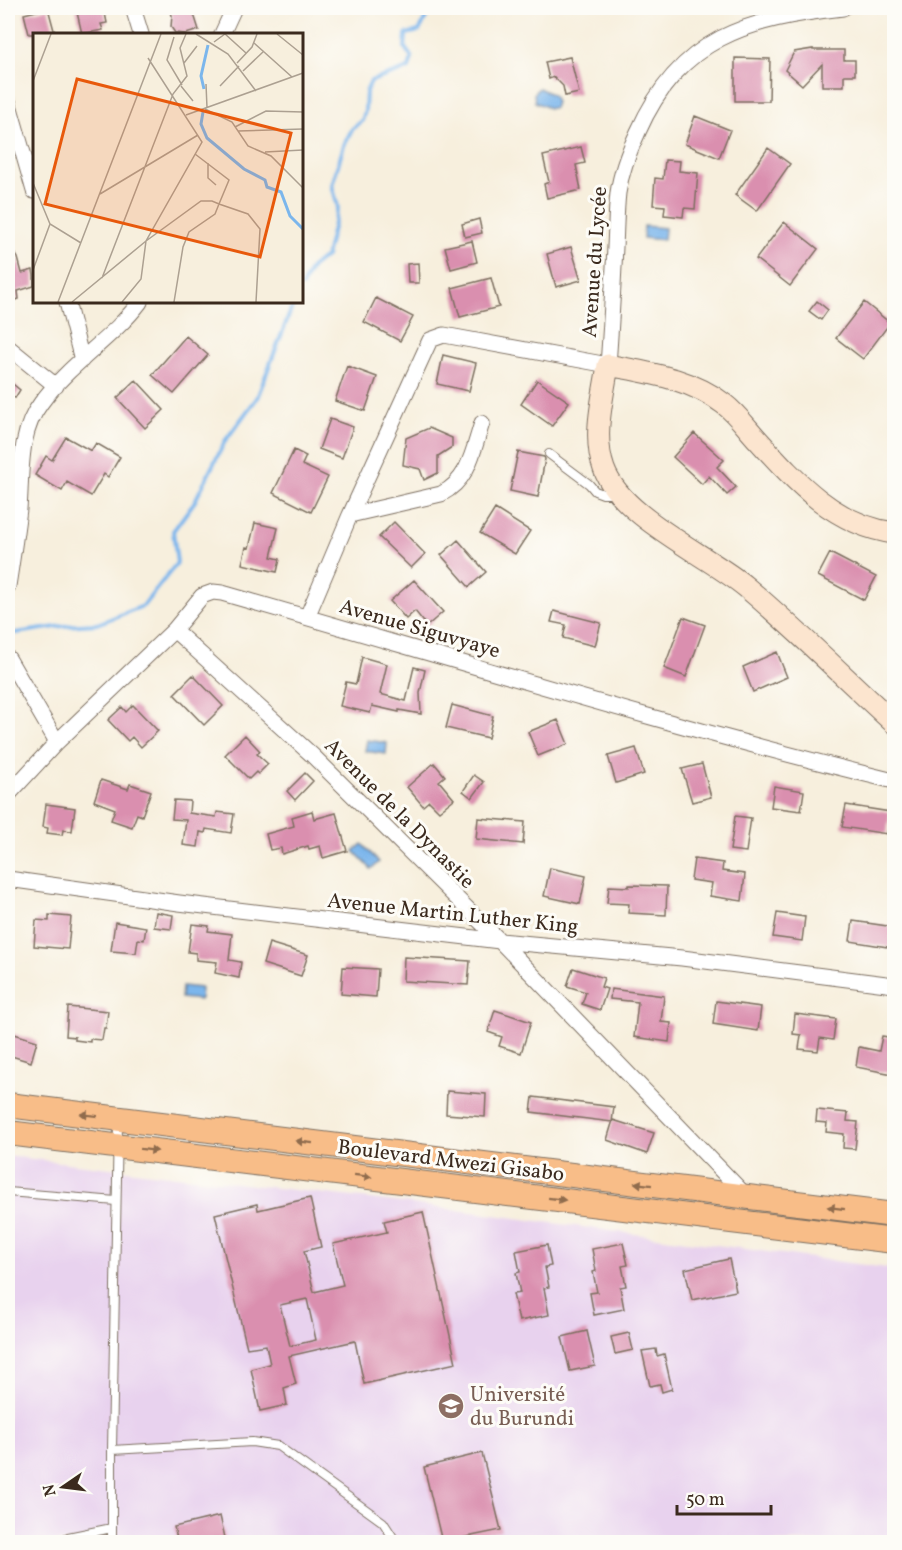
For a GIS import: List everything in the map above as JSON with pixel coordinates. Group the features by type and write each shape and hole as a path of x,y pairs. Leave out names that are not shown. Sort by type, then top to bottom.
{"main road":[{"name":"Boulevard Mwezi Gisabo","path":"8,1105 894,1215"},
{"name":"Boulevard Mwezi Gisabo","path":"8,1133 894,1241"},
{"path":"394,1179 400,1154"}],"street":[{"path":"133,8 141,33"},
{"path":"222,33 234,8"},
{"name":"Avenue du Lycée","path":"608,365 618,191 627,156 658,95 680,66 709,44 735,31 798,14 843,8"},
{"path":"8,101 33,188"},
{"path":"67,303 82,360"},
{"path":"8,586 24,440 31,418 41,402 56,386 139,303"},
{"path":"307,617 350,515 430,340 444,335 661,374 682,381 723,403 806,490 850,521 879,531 894,533"},
{"path":"8,347 56,386"},
{"path":"608,365 599,424 599,447 604,470 619,495 654,525 746,587 894,723"},
{"path":"350,515 441,494 451,489 467,470 482,423"},
{"name":"Avenue Siguvyaye","path":"8,795 57,742 174,630 202,596 213,592 307,617 667,723 894,781"},
{"name":"Avenue de la Dynastie","path":"174,630 312,755 500,941 748,1197"},
{"path":"8,658 57,742"},
{"name":"Avenue Martin Luther King","path":"8,879 179,903 500,941 682,958 894,985"},
{"path":"745,1222 748,1197"}],"lane":[{"path":"549,454 595,491 619,495"},
{"path":"112,1542 118,1119"},
{"path":"8,1192 116,1201"},
{"path":"112,1450 252,1442 278,1446 383,1522 396,1542"},
{"path":"58,1542 68,1537 112,1528"}],"shaded area":[{"name":"Université du Burundi","path":"8,1156 411,1204 894,1269 894,1542 8,1542"}],"water":[{"path":"539,88 553,95 556,102 554,108 535,102 534,93"},
{"path":"644,226 665,228 664,240 643,238"},
{"path":"367,740 387,743 386,754 365,751"},
{"path":"362,844 379,862 371,869 354,851"},
{"path":"182,986 201,988 200,1000 181,998"}],"building":[{"path":"48,8 55,33 29,34 24,14"},
{"path":"76,8 104,8 107,23 101,24 103,30 82,33"},
{"path":"169,8 192,8 199,30 175,33 171,27 172,15"},
{"path":"813,49 844,50 844,60 855,60 855,75 844,75 844,86 822,86 822,64 802,85 785,70 794,52"},
{"path":"570,57 579,93 565,96 563,86 554,77 549,79 545,62"},
{"path":"735,58 770,59 769,101 735,101"},
{"path":"695,116 730,130 719,158 685,144"},
{"path":"581,147 585,163 576,165 581,190 547,198 544,184 549,182 543,156"},
{"path":"768,148 790,164 757,211 735,195"},
{"path":"665,160 680,161 679,171 698,173 695,209 684,208 683,217 664,215 665,206 653,205 655,178 663,179"},
{"path":"479,219 482,233 465,237 462,224"},
{"path":"784,222 818,249 790,286 756,259"},
{"path":"8,240 18,258 22,273 33,270 33,286 18,291 19,299 8,303"},
{"path":"472,241 477,262 451,269 445,247"},
{"path":"571,247 581,280 556,287 547,254"},
{"path":"418,263 419,283 408,283 407,264"},
{"path":"491,278 499,307 460,317 452,288"},
{"path":"376,298 413,317 400,341 364,322"},
{"path":"817,301 828,310 821,320 809,311"},
{"path":"864,302 890,323 863,359 836,338"},
{"path":"186,336 208,355 174,394 152,375"},
{"path":"443,355 476,363 469,391 437,384"},
{"path":"347,366 377,377 365,411 335,401"},
{"path":"8,380 20,390 15,398 8,392"},
{"path":"136,380 164,410 145,428 117,398"},
{"path":"537,380 569,402 552,426 521,404"},
{"path":"330,419 353,427 342,458 319,449"},
{"path":"429,428 452,438 452,447 438,456 438,473 424,480 420,469 403,465 406,438"},
{"path":"694,433 724,460 717,467 736,487 727,495 709,476 702,484 673,457"},
{"path":"66,437 91,451 96,443 120,457 108,477 104,474 91,496 67,482 62,491 35,475 46,456 52,460"},
{"path":"294,450 306,456 302,465 328,477 311,512 273,493"},
{"path":"518,452 545,459 538,497 510,491"},
{"path":"495,509 530,531 515,554 480,533"},
{"path":"394,522 425,554 411,568 379,537"},
{"path":"255,523 278,528 271,557 280,559 277,572 242,564 246,547 249,548"},
{"path":"458,540 486,572 469,587 441,555"},
{"path":"830,553 876,577 864,600 818,576"},
{"path":"414,580 443,612 427,626 415,611 406,619 390,601"},
{"path":"554,611 601,623 595,646 563,638 566,625 551,622"},
{"path":"683,617 705,625 686,677 664,668"},
{"path":"777,652 787,677 753,692 743,667"},
{"path":"362,657 387,664 380,694 406,701 414,667 425,670 420,693 421,714 372,706 370,713 340,706 346,682 356,684"},
{"path":"193,675 223,706 204,725 174,694"},
{"path":"133,705 158,731 141,747 132,737 128,741 108,720 122,707 126,712"},
{"path":"452,705 493,716 488,738 446,728"},
{"path":"558,720 568,744 538,756 528,732"},
{"path":"245,735 260,751 257,754 268,764 249,779 225,755"},
{"path":"636,748 644,774 616,783 608,756"},
{"path":"434,763 445,776 439,781 454,799 439,811 429,801 423,806 407,787"},
{"path":"702,764 711,797 692,802 682,769"},
{"path":"305,773 313,781 295,800 287,791"},
{"path":"474,775 484,782 472,798 463,791"},
{"path":"101,780 128,789 130,784 151,791 142,816 137,814 132,827 111,820 115,809 94,801"},
{"path":"774,786 804,791 801,811 771,807"},
{"path":"174,800 190,801 189,813 216,817 217,812 234,814 231,833 206,829 205,833 200,832 198,847 183,845 186,820 172,819"},
{"path":"46,804 75,808 72,831 63,830 62,835 47,833 48,828 43,827"},
{"path":"846,805 890,812 887,834 842,827"},
{"path":"312,811 314,819 336,813 347,851 323,858 320,846 309,849 308,846 282,854 281,848 270,850 266,834 294,826 292,817"},
{"path":"735,816 751,818 746,852 730,850"},
{"path":"478,818 525,822 523,844 476,839"},
{"path":"694,859 723,863 722,871 745,874 742,901 710,896 712,883 691,880"},
{"path":"550,868 586,876 580,904 544,896"},
{"path":"629,885 667,886 666,915 628,913 629,904 607,903 609,886 629,887"},
{"path":"156,912 173,915 171,929 154,927"},
{"path":"777,913 805,917 802,941 773,937"},
{"path":"49,915 71,917 68,949 34,946 36,920 49,921"},
{"path":"853,921 894,927 894,948 850,941"},
{"path":"115,922 146,927 144,940 138,939 136,953 111,951"},
{"path":"192,924 209,926 208,931 232,934 229,960 241,962 239,978 215,973 217,962 196,960 196,953 188,952"},
{"path":"269,943 308,955 301,976 263,964"},
{"path":"404,957 470,961 468,985 403,981"},
{"path":"343,967 378,969 376,997 341,994"},
{"path":"573,968 604,978 601,987 607,989 600,1010 582,1004 586,992 567,986"},
{"path":"611,989 664,996 661,1022 671,1023 669,1042 634,1037 638,1002 610,999"},
{"path":"716,1001 761,1007 758,1031 713,1024"},
{"path":"68,1007 108,1011 102,1040 90,1039 90,1042 66,1036"},
{"path":"495,1010 531,1022 521,1053 499,1046 502,1037 488,1032"},
{"path":"795,1014 836,1019 833,1040 820,1038 818,1051 799,1049 801,1035 793,1034"},
{"path":"8,1032 37,1041 31,1062 8,1055"},
{"path":"882,1036 894,1038 893,1074 856,1067 859,1047 879,1051"},
{"path":"447,1091 486,1094 485,1117 446,1114"},
{"path":"533,1097 614,1107 612,1122 531,1112"},
{"path":"817,1110 848,1113 847,1121 858,1122 855,1149 843,1148 844,1134 826,1132 827,1123 816,1122"},
{"path":"613,1120 654,1133 647,1154 607,1140"},
{"path":"310,1198 321,1247 304,1251 314,1292 343,1285 333,1244 387,1232 384,1221 423,1212 456,1363 364,1384 355,1341 289,1356 296,1384 284,1388 287,1405 260,1411 251,1369 270,1364 266,1345 247,1348 215,1214 257,1204 258,1210","holes":["307,1299 316,1340 290,1346 280,1305"]},
{"path":"623,1243 628,1265 622,1266 626,1286 620,1287 624,1309 594,1315 590,1293 597,1292 592,1249"},
{"path":"547,1245 551,1266 545,1267 549,1287 544,1288 549,1315 519,1321 513,1294 520,1293 516,1273 520,1272 516,1251"},
{"path":"729,1259 736,1291 692,1300 685,1269"},
{"path":"587,1331 595,1366 570,1371 562,1337"},
{"path":"629,1333 633,1350 615,1354 611,1337"},
{"path":"656,1349 657,1356 664,1354 672,1389 662,1392 660,1384 650,1386 642,1351"},
{"path":"482,1453 501,1530 442,1542 424,1467"},
{"path":"220,1516 226,1542 178,1542 174,1527"}],"waterway":[{"path":"303,284 311,268 326,256 338,207 332,185 344,145 352,129 362,121 366,92 371,81 409,68 412,58 405,48 406,34 419,31 427,16 425,8"},
{"path":"8,632 97,624 143,606 177,563 173,531 195,501 225,441 257,398 294,303"}],"place":[{"name":"Université du Burundi","path":"451,1406"}]}
